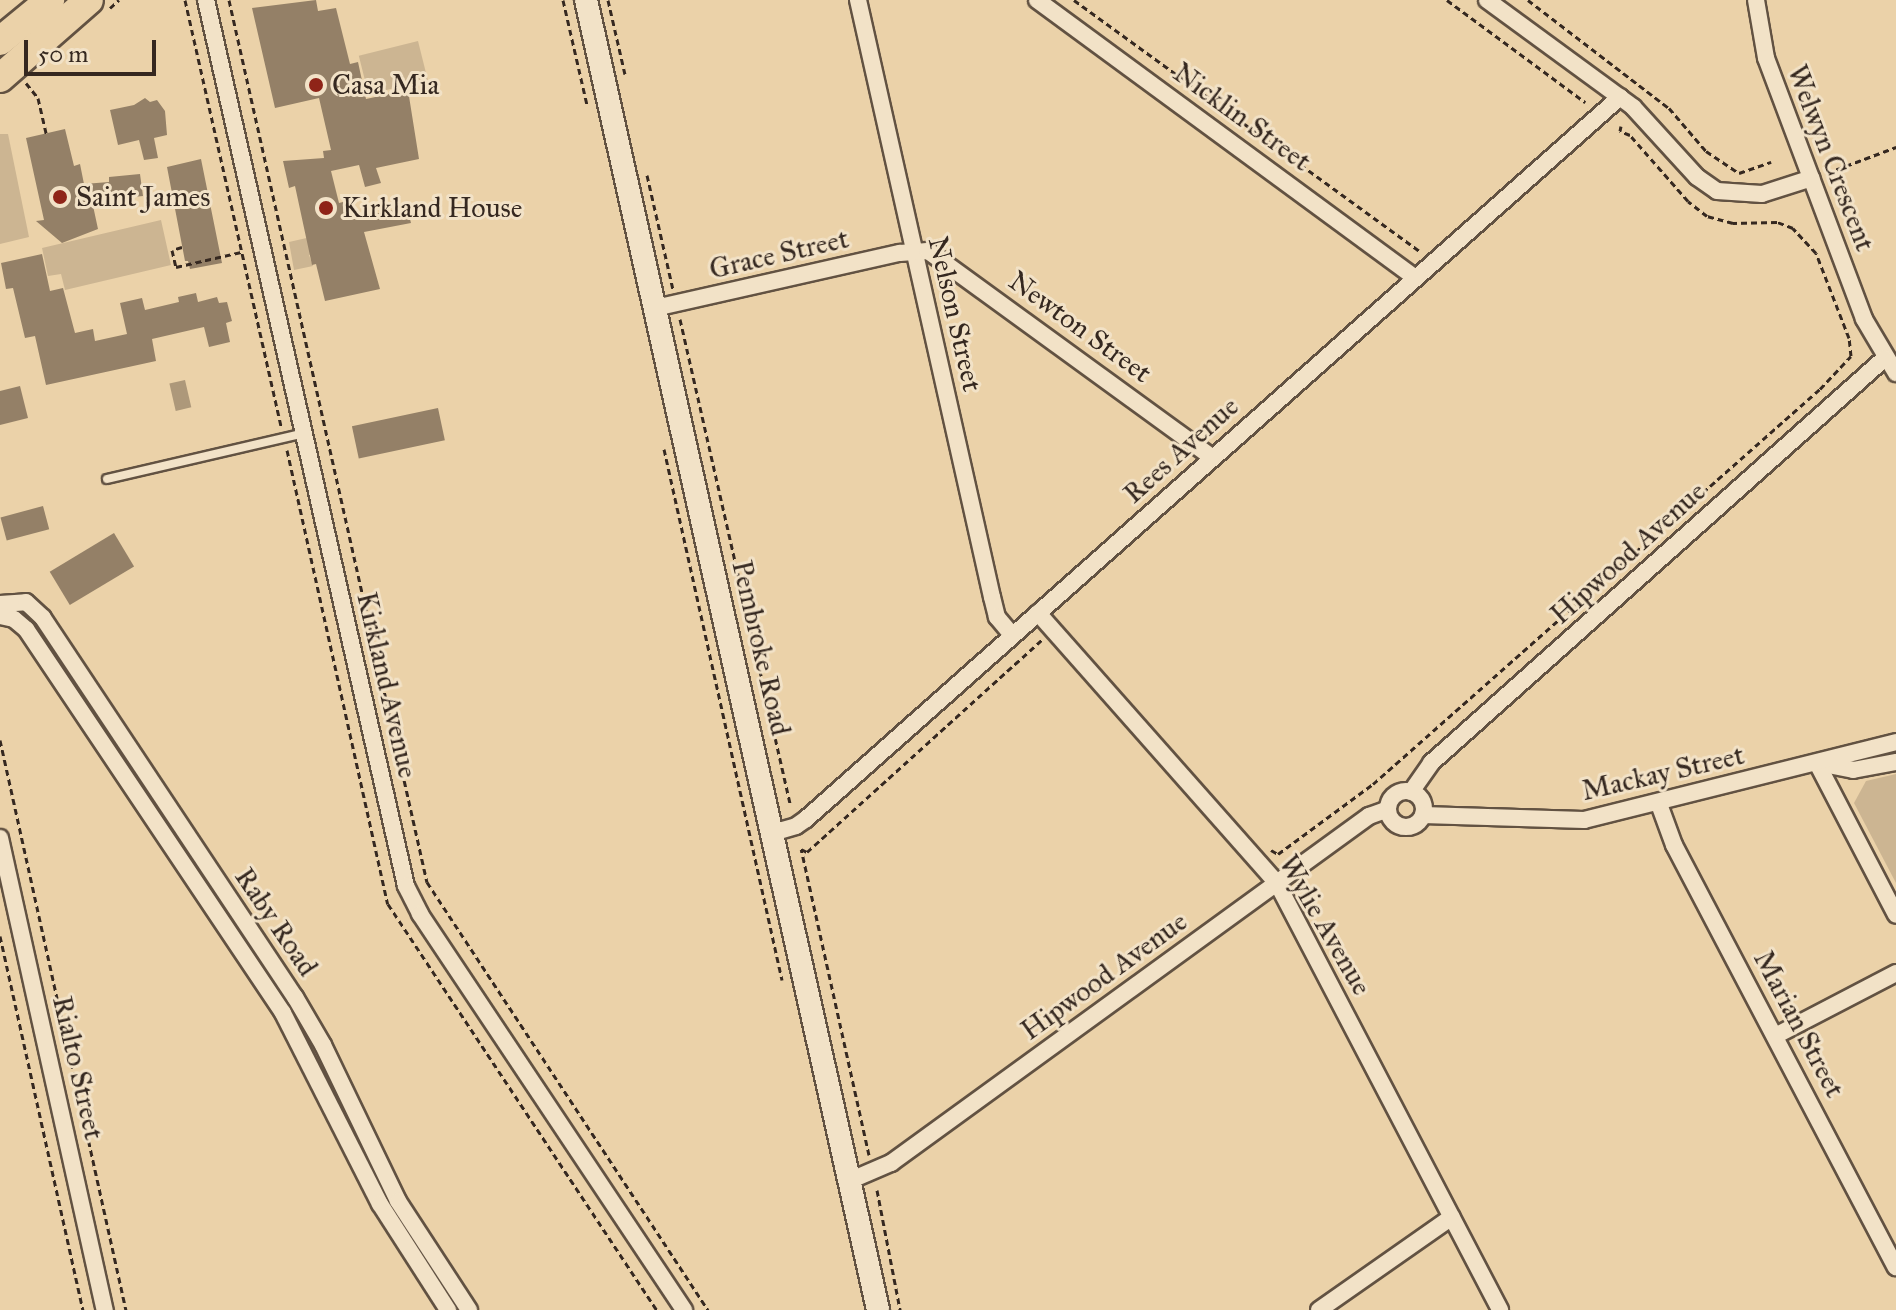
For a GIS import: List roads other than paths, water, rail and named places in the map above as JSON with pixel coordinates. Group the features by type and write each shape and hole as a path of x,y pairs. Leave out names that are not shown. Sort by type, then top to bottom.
{"highway":[{"path":"0,41 50,0"},
{"path":"12,79 89,0"}],"street":[{"name":"Kirkland Avenue","path":"206,0 410,896 684,1310"},
{"name":"Pembroke Road","path":"586,0 878,1310"},
{"name":"Nelson Street","path":"858,0 992,597 997,617 1012,635"},
{"name":"Nicklin Street","path":"1037,0 1415,278"},
{"path":"1487,0 1620,97 1645,118 1697,177 1717,191 1762,194 1812,178"},
{"name":"Welwyn Crescent","path":"1756,0 1766,58 1864,319 1896,373"},
{"name":"Rees Avenue","path":"772,833 796,826 806,819 1620,97"},
{"name":"Grace Street","path":"655,308 914,251"},
{"name":"Newton Street","path":"914,251 936,255 1212,457"},
{"name":"Hipwood Avenue","path":"1411,792 1431,763 1885,358"},
{"name":"Raby Road","path":"0,604 11,600 26,602 43,618 286,984 323,1045 403,1210 469,1310"},
{"name":"Wylie Avenue","path":"1038,613 1277,883 1500,1310"},
{"name":"Raby Road","path":"0,616 14,619 26,629 283,1013 380,1204 448,1310"},
{"name":"Mackay Street","path":"1423,815 1584,820 1659,804 1896,742"},
{"name":"Mackay Street","path":"1817,763 1853,770 1896,762"},
{"path":"1817,763 1896,915"},
{"path":"1411,792 1423,804 1423,815 1417,824 1406,827 1391,820 1388,809 1395,795 1411,792"},
{"name":"Marian Street","path":"1659,804 1674,845 1777,1035 1896,1267"},
{"name":"Hipwood Avenue","path":"849,1181 891,1163 1369,816 1388,809"},
{"name":"Rialto Street","path":"0,838 105,1310"},
{"path":"1777,1035 1896,973"},
{"path":"1319,1310 1452,1217"}],"lane":[{"path":"107,479 305,433"}],"place":[{"name":"Casa Mia","path":"316,85"},
{"name":"Saint James","path":"60,197"},
{"name":"Kirkland House","path":"326,208"}]}
